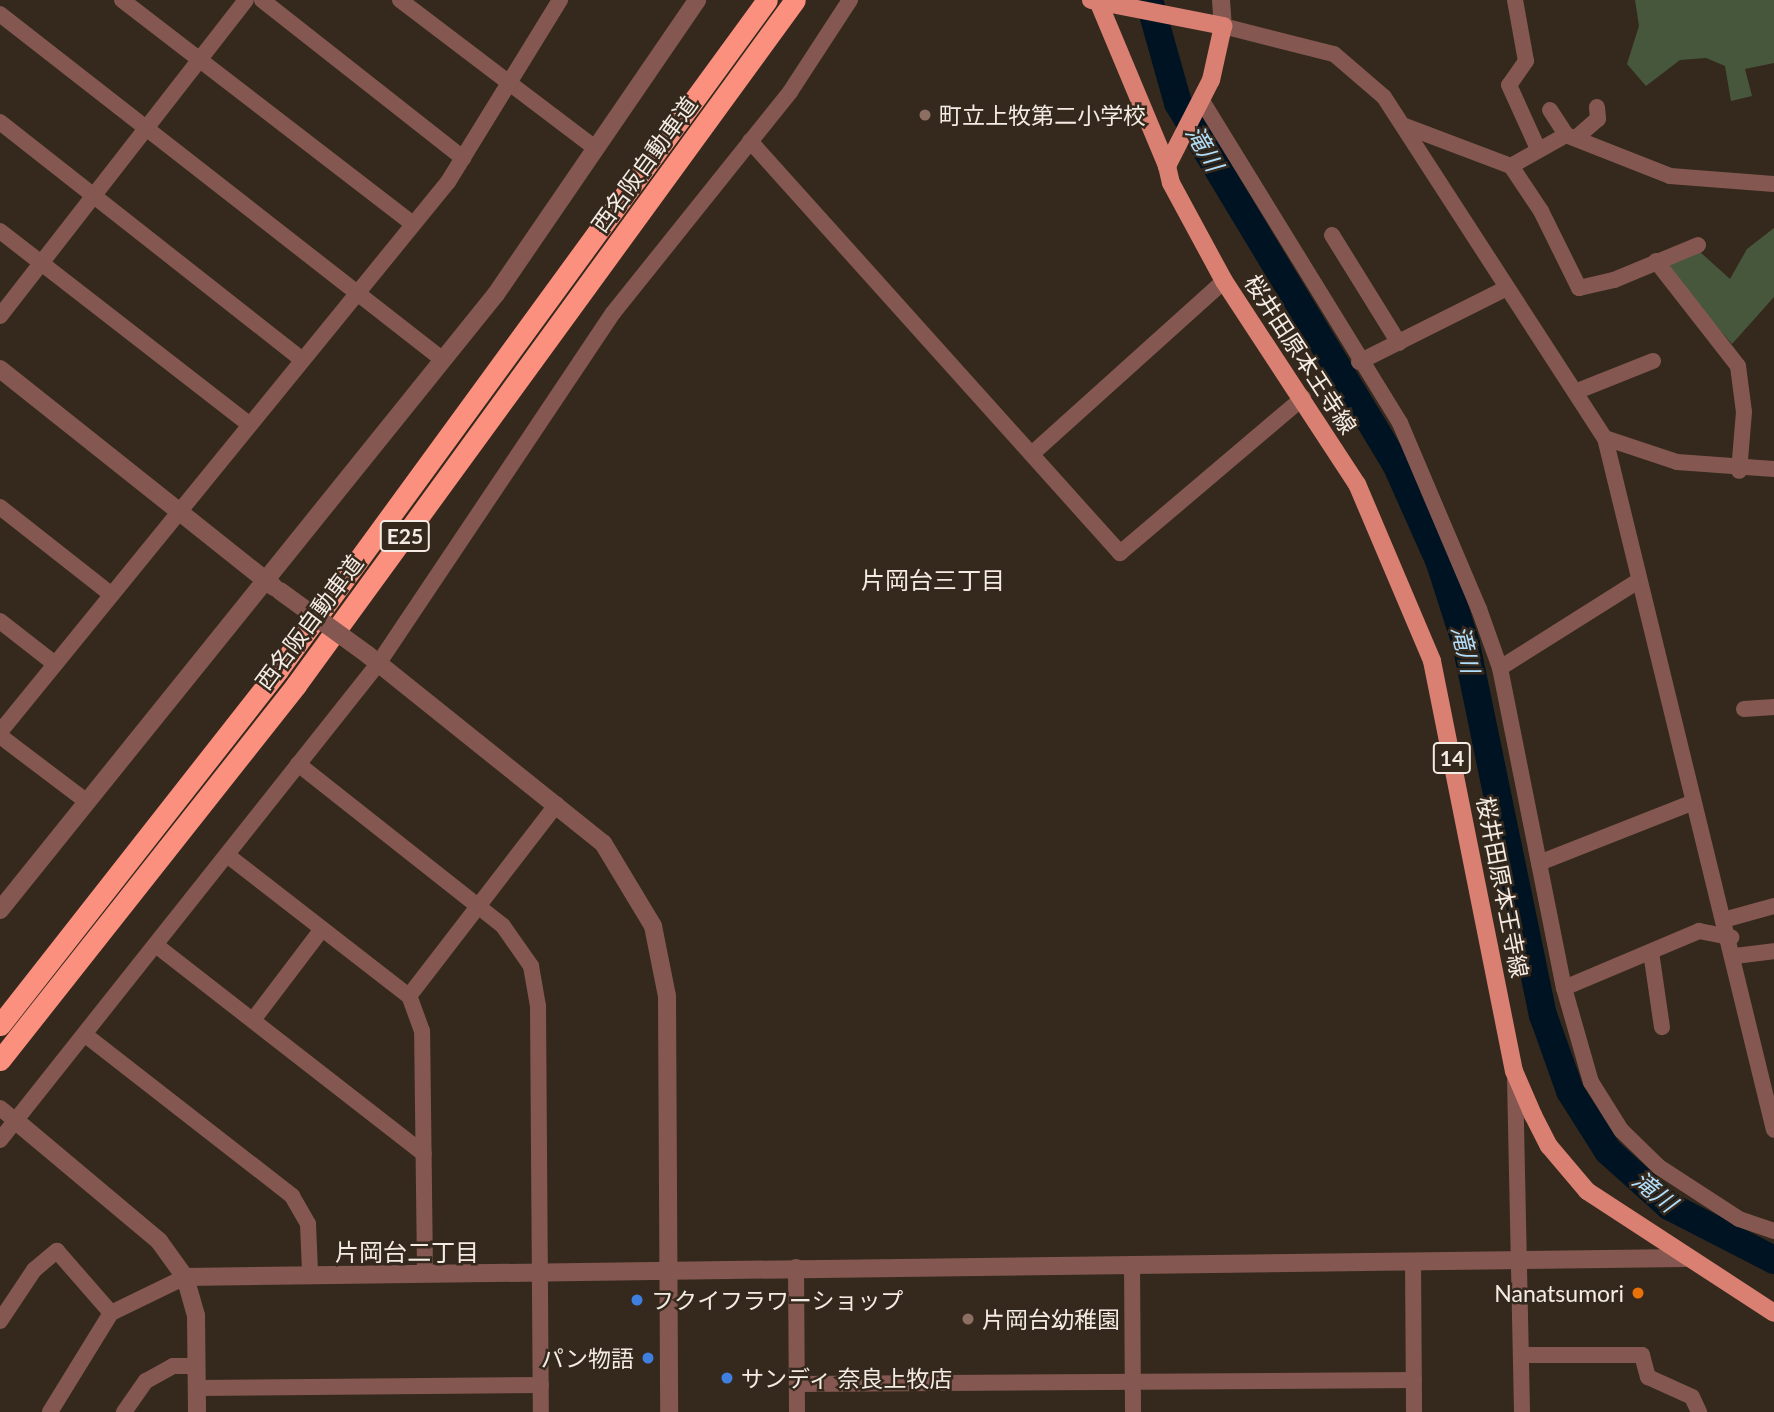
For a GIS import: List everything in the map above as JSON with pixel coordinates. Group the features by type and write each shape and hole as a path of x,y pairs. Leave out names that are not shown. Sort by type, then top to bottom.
{"highway":[{"name":"西名阪自動車道","path":"0,1025 278,670 767,0"},
{"name":"西名阪自動車道","path":"0,1060 296,685 795,0"}],"main road":[{"name":"桜井田原本王寺線","path":"1095,1 1223,26"},
{"name":"桜井田原本王寺線","path":"1095,1 1167,166 1180,209 1357,484 1432,661 1514,1071 1549,1146 1569,1173 1614,1213 1774,1313"},
{"path":"1167,166 1174,146 1202,101 1223,26"}],"street":[{"path":"122,0 413,224"},
{"path":"0,316 246,0"},
{"path":"262,0 463,158"},
{"path":"400,0 596,149"},
{"path":"0,910 86,802 272,585 443,360 596,149 697,0"},
{"path":"0,1140 8,1115 88,1037 298,764 613,313 750,141 850,0"},
{"path":"1221,0 1223,26 1354,65 1405,126 1505,289 1605,438 1691,803 1727,919 1774,1130"},
{"path":"1516,0 1526,61 1509,86 1538,149"},
{"path":"86,802 0,734 413,224 463,158 509,84 551,3"},
{"path":"0,14 443,360"},
{"path":"1202,101 1411,444 1500,668 1564,988 1591,1082 1621,1130 1683,1186 1774,1231"},
{"path":"1511,166 1538,149 1571,136 1598,118 1597,107"},
{"path":"1550,110 1571,136 1670,176 1774,184"},
{"path":"0,122 302,359"},
{"path":"1405,126 1511,166 1579,288 1698,244"},
{"path":"750,141 1034,452 1120,553 1303,398"},
{"path":"0,231 249,424"},
{"path":"1332,235 1399,343"},
{"path":"1656,261 1738,366 1744,412 1739,471"},
{"path":"1034,452 1224,281"},
{"path":"1359,362 1505,289"},
{"path":"1576,392 1653,361"},
{"path":"0,369 272,585 373,659 557,804 619,862 660,949 667,996 669,1412"},
{"path":"1605,438 1668,460 1739,471 1774,469"},
{"path":"0,507 112,595"},
{"path":"1500,668 1638,581"},
{"path":"0,621 55,664"},
{"path":"1744,709 1774,707"},
{"path":"298,764 477,907 517,944 537,988 541,1412"},
{"path":"1539,863 1691,803"},
{"path":"409,996 557,804"},
{"path":"227,855 409,996 422,1031 425,1270"},
{"path":"1727,919 1774,906"},
{"path":"253,1020 323,929"},
{"path":"1564,988 1699,932 1731,937"},
{"path":"157,946 425,1154"},
{"path":"1735,956 1774,951"},
{"path":"1651,952 1662,1027"},
{"path":"88,1037 292,1196 308,1224 310,1271"},
{"path":"1514,1071 1522,1412"},
{"path":"8,1115 159,1241 185,1277 196,1315 197,1412"},
{"path":"0,1321 34,1270 57,1251 111,1313"},
{"path":"50,1412 111,1313 185,1277 310,1271 540,1268 1685,1258"},
{"path":"1413,1261 1414,1412"},
{"path":"1132,1264 1133,1412"},
{"path":"796,1267 797,1412"},
{"path":"1522,1355 1642,1355 1648,1377 1692,1397 1699,1412"},
{"path":"124,1412 146,1381 173,1366 197,1366"},
{"path":"797,1384 1413,1380"},
{"path":"197,1388 541,1385"}],"green space":[{"path":"1635,0 1774,0 1774,63 1745,69 1752,96 1731,101 1725,66 1706,58 1680,60 1646,86 1627,64 1639,26"},
{"path":"1774,228 1774,297 1732,344 1663,264 1699,251 1730,279 1747,249"}],"waterway":[{"name":"滝川","path":"1149,0 1178,103 1396,464 1440,563 1466,644 1543,1015 1570,1091 1608,1151 1669,1206 1774,1260"}],"place":[{"name":"町立上牧第二小学校","path":"925,115"},
{"name":"Nanatsumori","path":"1638,1293"},
{"name":"フクイフラワーショップ","path":"637,1300"},
{"name":"片岡台幼稚園","path":"968,1319"},
{"name":"パン物語","path":"648,1358"},
{"name":"サンディ 奈良上牧店","path":"727,1378"}],"district":[{"name":"片岡台三丁目","path":"933,580"},
{"name":"片岡台二丁目","path":"407,1252"}]}
